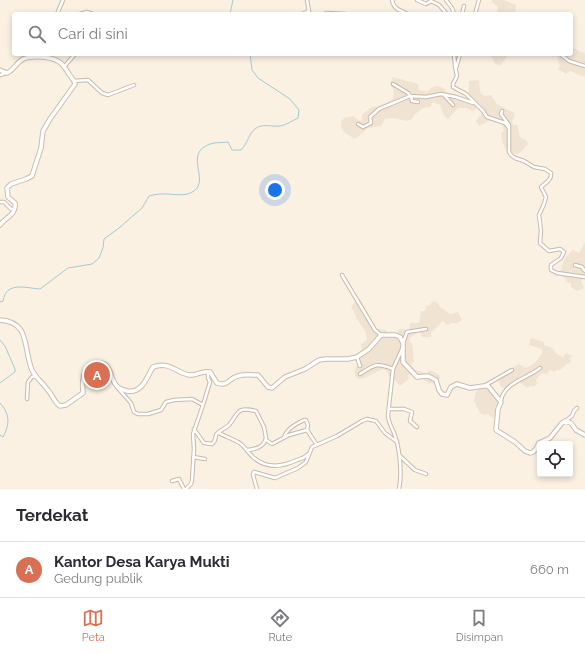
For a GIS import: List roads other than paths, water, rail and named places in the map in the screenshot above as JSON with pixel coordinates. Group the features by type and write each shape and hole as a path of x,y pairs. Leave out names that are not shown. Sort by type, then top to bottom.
{"street":[{"path":"58,12 63,0"},
{"path":"306,12 310,10 307,0"},
{"path":"392,0 395,9 403,12"},
{"path":"417,0 426,4 431,1 439,5 445,12"},
{"path":"446,0 453,12"},
{"path":"476,12 479,0"},
{"path":"462,12 464,6"},
{"path":"64,67 73,56"},
{"path":"454,56 457,78 453,86 456,90 463,92 488,117 505,123 509,128"},
{"path":"456,70 460,56"},
{"path":"563,56 569,61 585,66"},
{"path":"0,76 12,70 24,59 33,57 57,60 74,81 73,87 43,131 41,148 32,176 11,184 7,188 8,197 16,203 16,209 0,225"},
{"path":"0,70 6,73"},
{"path":"74,81 88,80 102,93 108,95 134,85"},
{"path":"393,84 408,93 412,101 418,102"},
{"path":"358,124 364,127 371,123 370,116 379,109 410,96 443,95 456,97 476,104"},
{"path":"443,95 453,105"},
{"path":"502,111 502,116 509,125 509,152 511,155 515,158 524,160 534,167 546,169 551,174 548,180 540,187 546,198 538,218 541,227 540,243 549,250 560,250 564,252 561,258 551,265 551,270 557,273 585,277"},
{"path":"0,202 4,202 10,209 16,209"},
{"path":"575,265 581,267 585,271"},
{"path":"342,275 375,330 381,334 398,336 401,338 404,364 417,377 428,376 436,380 439,390 445,396 448,395 451,387 456,385 470,388 484,386 512,370"},
{"path":"0,320 14,324 22,330 30,364 36,376 48,389 57,404 62,406 66,405 83,393 84,375 93,363 101,362 106,365 116,385 131,403 134,412 138,414 148,414 161,410 166,402 174,400 192,399 203,405"},
{"path":"400,489 400,456 397,442 389,422 393,369 407,332 426,329"},
{"path":"116,385 127,391 137,390 147,379 153,367 156,366 173,367 181,372 191,375 202,371 208,372 212,374 217,383 221,384 227,383 238,376 259,375 268,387 271,388 285,377 304,369 319,360 348,359 357,357 371,347 381,334"},
{"path":"357,357 360,366"},
{"path":"360,374 377,364 393,369"},
{"path":"540,368 510,387 502,395 496,430 528,452 533,452 540,442 550,438 562,423 572,416 577,408"},
{"path":"180,489 184,489 192,482 194,428 210,382 208,372"},
{"path":"27,399 28,382 32,377 36,376"},
{"path":"484,386 489,387 501,400"},
{"path":"194,428 206,444 213,443 216,435 230,424 240,411 246,408 257,412 264,427 266,440 258,447 248,450"},
{"path":"389,409 404,409 412,412 410,421 417,427"},
{"path":"257,489 253,475 254,472 275,478 302,466 306,462 312,447 337,436 367,419 376,421 386,433 397,442"},
{"path":"284,438 285,433 290,428 304,420 307,421 307,430 317,445"},
{"path":"565,421 571,423 576,430 585,435"},
{"path":"266,440 272,444 289,435 307,430"},
{"path":"219,433 240,443 253,457 272,466 277,467 293,462 304,458 309,454"},
{"path":"400,456 415,470 426,474"},
{"path":"193,457 205,459"},
{"path":"172,481 179,479 184,489"}],"waterway":[{"path":"230,12 233,0"},
{"path":"0,302 3,301 5,295 12,288 23,287 40,289 68,268 92,264 99,258 103,248 104,239 142,208 149,196 160,194 182,195 194,191 198,186 199,180 197,160 198,154 202,148 212,143 228,142 232,150 241,150 251,133 257,127 287,124 298,118 299,110 290,99 258,78 252,70 250,56"},
{"path":"0,340 5,346 15,369 15,372 0,383"},
{"path":"0,403 6,411 8,419 7,428 3,437 0,435"}],"place":[{"name":"Kantor Desa Karya Mukti","path":"97,375"}]}
